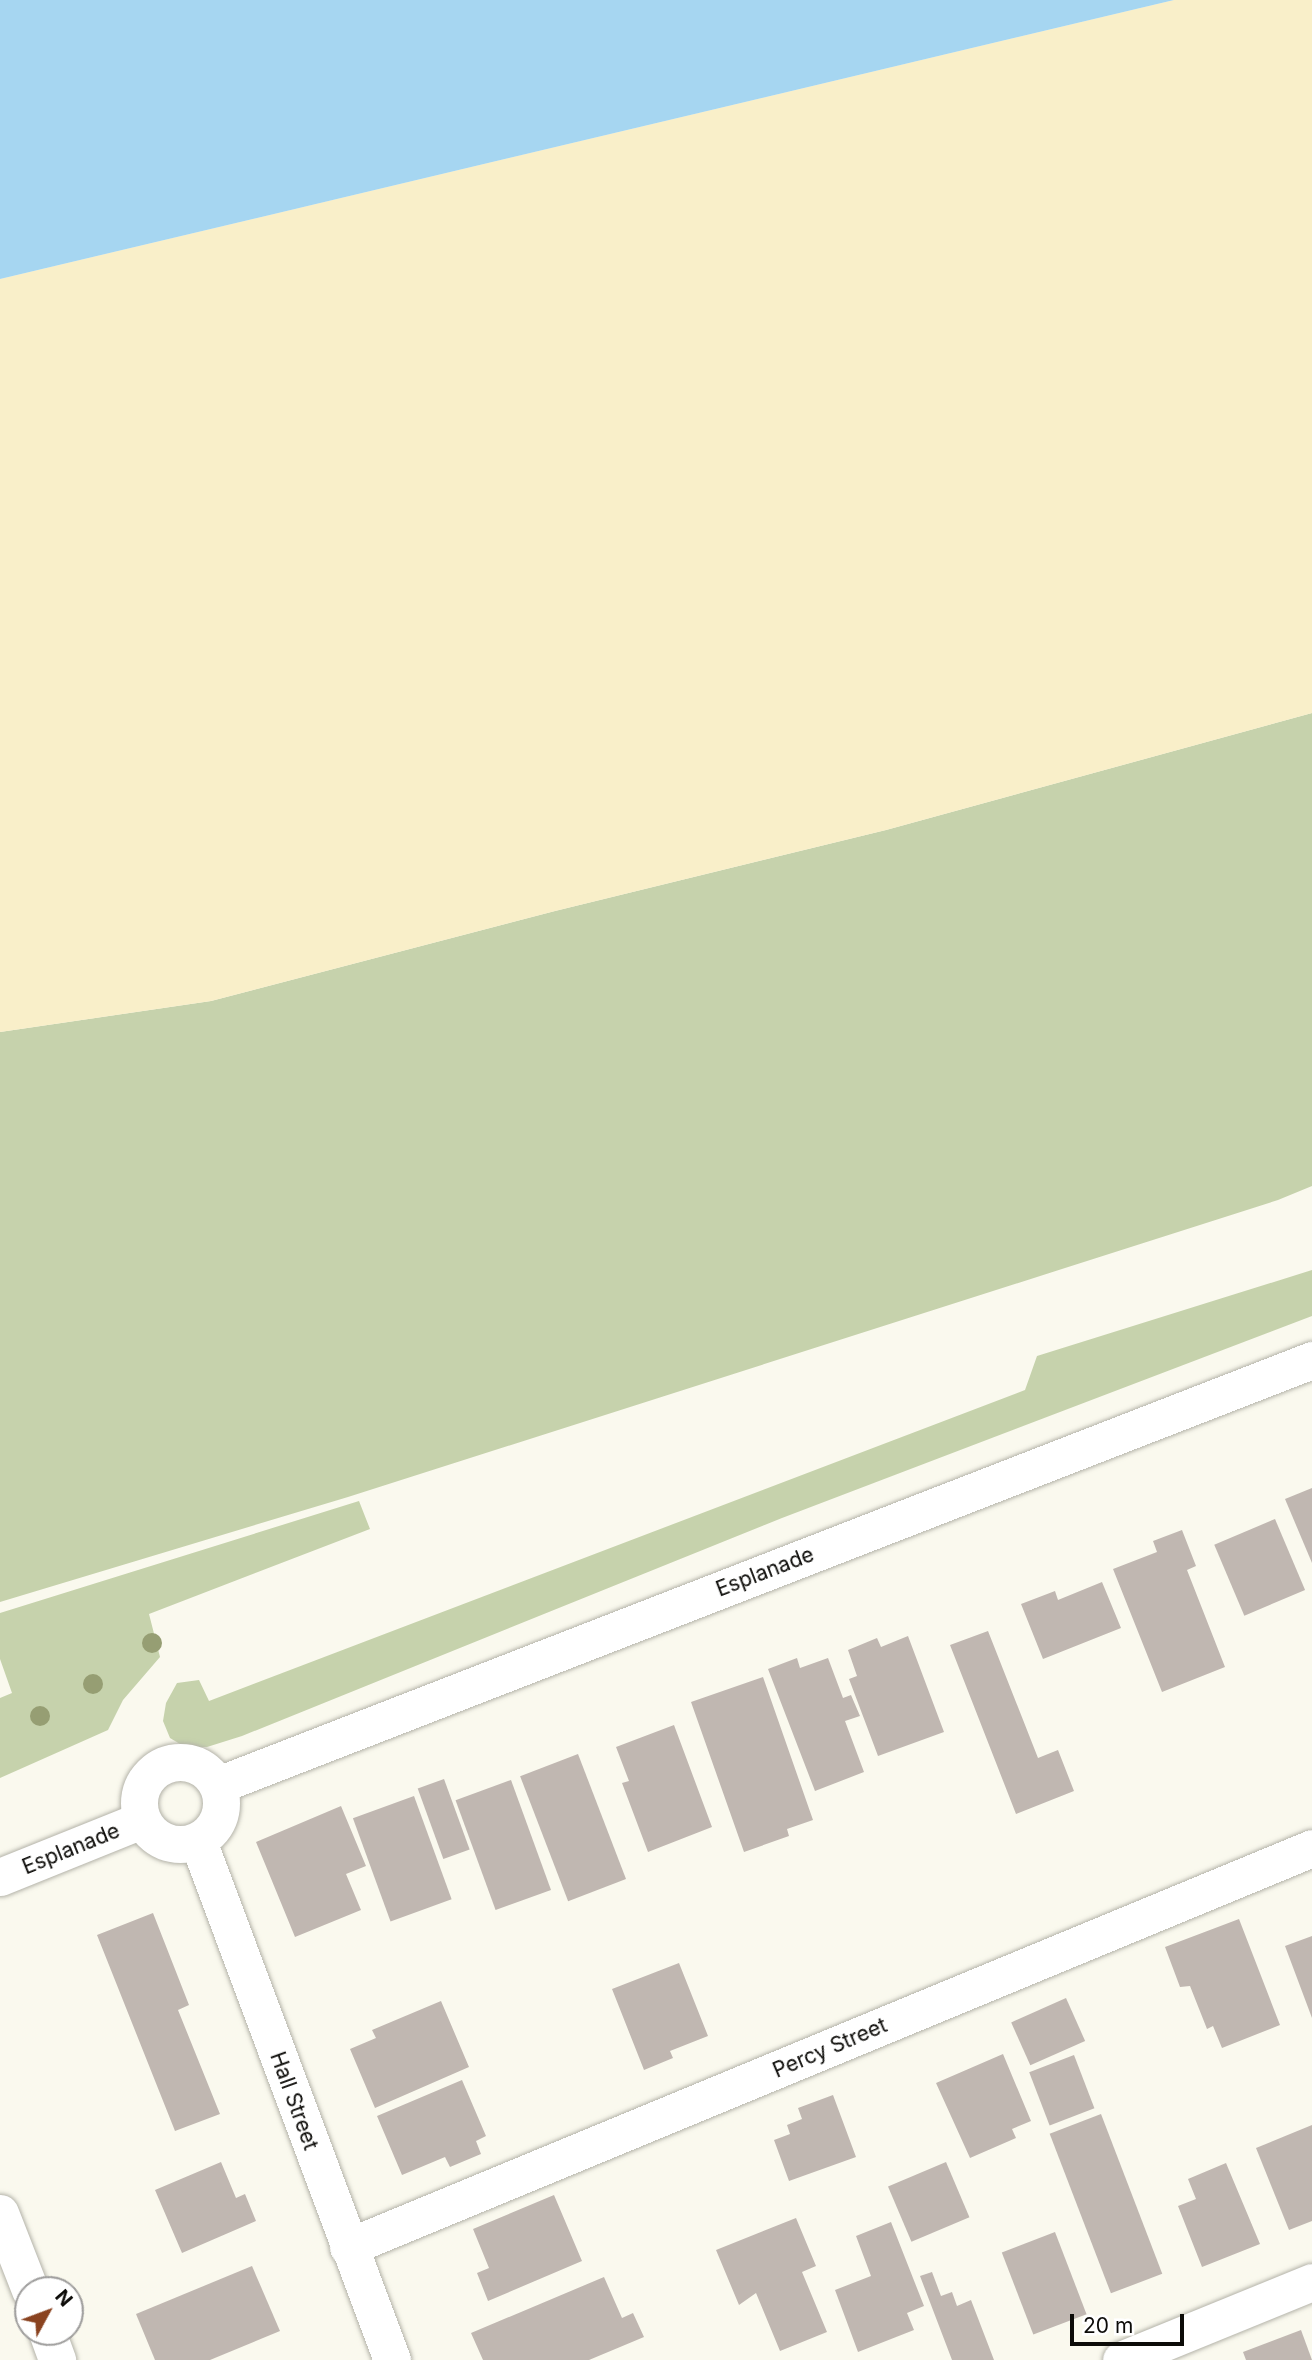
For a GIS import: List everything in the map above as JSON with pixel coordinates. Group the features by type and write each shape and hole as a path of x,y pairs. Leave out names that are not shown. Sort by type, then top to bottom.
{"street":[{"name":"Esplanade","path":"218,1784 1312,1360"},
{"path":"187,1761 200,1766 218,1784 221,1810 216,1822 198,1840 173,1844 149,1831 142,1820 139,1795 143,1783 161,1765 187,1761"},
{"name":"Esplanade","path":"0,1877 142,1820"},
{"name":"Hall Street","path":"198,1840 392,2360"},
{"name":"Percy Street","path":"348,2247 1312,1848"},
{"path":"0,2213 25,2276"},
{"path":"1121,2360 1312,2283"}],"green space":[{"path":"1312,713 1312,1186 1278,1200 348,1497 0,1602 0,1032 211,1001 555,911 886,830"},
{"path":"1312,1270 1312,1316 782,1518 242,1736 207,1747 185,1747 170,1738 163,1721 166,1703 177,1683 199,1680 209,1701 1025,1390 1037,1356"},
{"path":"359,1501 370,1529 149,1614 160,1657 123,1700 108,1730 0,1778 0,1698 12,1693 0,1659 0,1613"}],"sand":[{"path":"1174,0 1312,0 1312,713 886,830 555,911 211,1001 0,1032 0,279"}],"water":[{"path":"0,0 1174,0 0,279"}],"building":[{"path":"1312,1488 1312,1563 1285,1499"},
{"path":"1275,1519 1305,1590 1244,1616 1214,1545"},
{"path":"1182,1530 1196,1566 1187,1570 1225,1667 1162,1692 1113,1569 1157,1552 1153,1541"},
{"path":"1102,1582 1121,1628 1043,1659 1021,1604 1055,1591 1058,1600"},
{"path":"988,1631 1038,1758 1058,1750 1074,1791 1016,1814 950,1645"},
{"path":"908,1636 944,1732 878,1756 849,1679 857,1676 848,1650 877,1638 881,1647"},
{"path":"797,1658 800,1668 828,1658 843,1698 851,1695 860,1716 845,1721 864,1772 815,1791 768,1669"},
{"path":"763,1677 813,1820 787,1829 789,1836 744,1852 691,1702"},
{"path":"674,1725 712,1827 648,1852 622,1783 629,1781 616,1747"},
{"path":"578,1754 626,1879 568,1901 520,1776"},
{"path":"444,1779 470,1849 443,1859 418,1789"},
{"path":"511,1780 551,1890 496,1910 456,1800"},
{"path":"414,1796 452,1899 391,1922 353,1818"},
{"path":"341,1806 366,1866 346,1874 361,1910 295,1937 256,1842"},
{"path":"153,1913 189,2005 178,2010 220,2114 175,2131 97,1935"},
{"path":"1239,1919 1280,2025 1222,2048 1213,2026 1207,2029 1190,1986 1180,1987 1165,1947"},
{"path":"1312,1936 1312,2018 1285,1946"},
{"path":"679,1963 708,2036 670,2051 673,2058 644,2070 612,1989"},
{"path":"1066,1998 1085,2041 1030,2065 1011,2022"},
{"path":"441,2001 469,2067 375,2108 350,2049 376,2038 372,2030"},
{"path":"1003,2054 1031,2121 1012,2129 1016,2138 970,2158 936,2083"},
{"path":"1074,2055 1094,2108 1050,2125 1029,2072"},
{"path":"462,2080 486,2136 476,2141 481,2154 450,2167 445,2157 402,2175 377,2116"},
{"path":"833,2095 856,2157 789,2181 774,2140 790,2134 787,2125 802,2119 798,2108"},
{"path":"1101,2114 1162,2274 1111,2293 1050,2134"},
{"path":"1312,2125 1312,2221 1289,2230 1256,2148"},
{"path":"221,2162 236,2198 245,2194 256,2221 182,2253 155,2190"},
{"path":"946,2162 969,2217 911,2242 888,2187"},
{"path":"1226,2163 1260,2244 1202,2267 1178,2206 1196,2199 1188,2179"},
{"path":"554,2195 582,2261 488,2301 477,2273 489,2268 473,2229"},
{"path":"796,2218 816,2266 802,2272 827,2332 780,2351 756,2293 739,2305 716,2250"},
{"path":"891,2222 924,2306 907,2313 914,2330 858,2352 835,2290 871,2276 856,2236"},
{"path":"1055,2232 1087,2314 1033,2335 1002,2252"},
{"path":"252,2266 280,2331 210,2360 155,2360 136,2314"},
{"path":"932,2272 941,2296 952,2292 957,2306 971,2300 994,2360 952,2360 920,2276"},
{"path":"604,2277 622,2318 633,2313 644,2337 589,2360 483,2360 471,2333"},
{"path":"1301,2330 1312,2360 1246,2360 1243,2352"}]}
